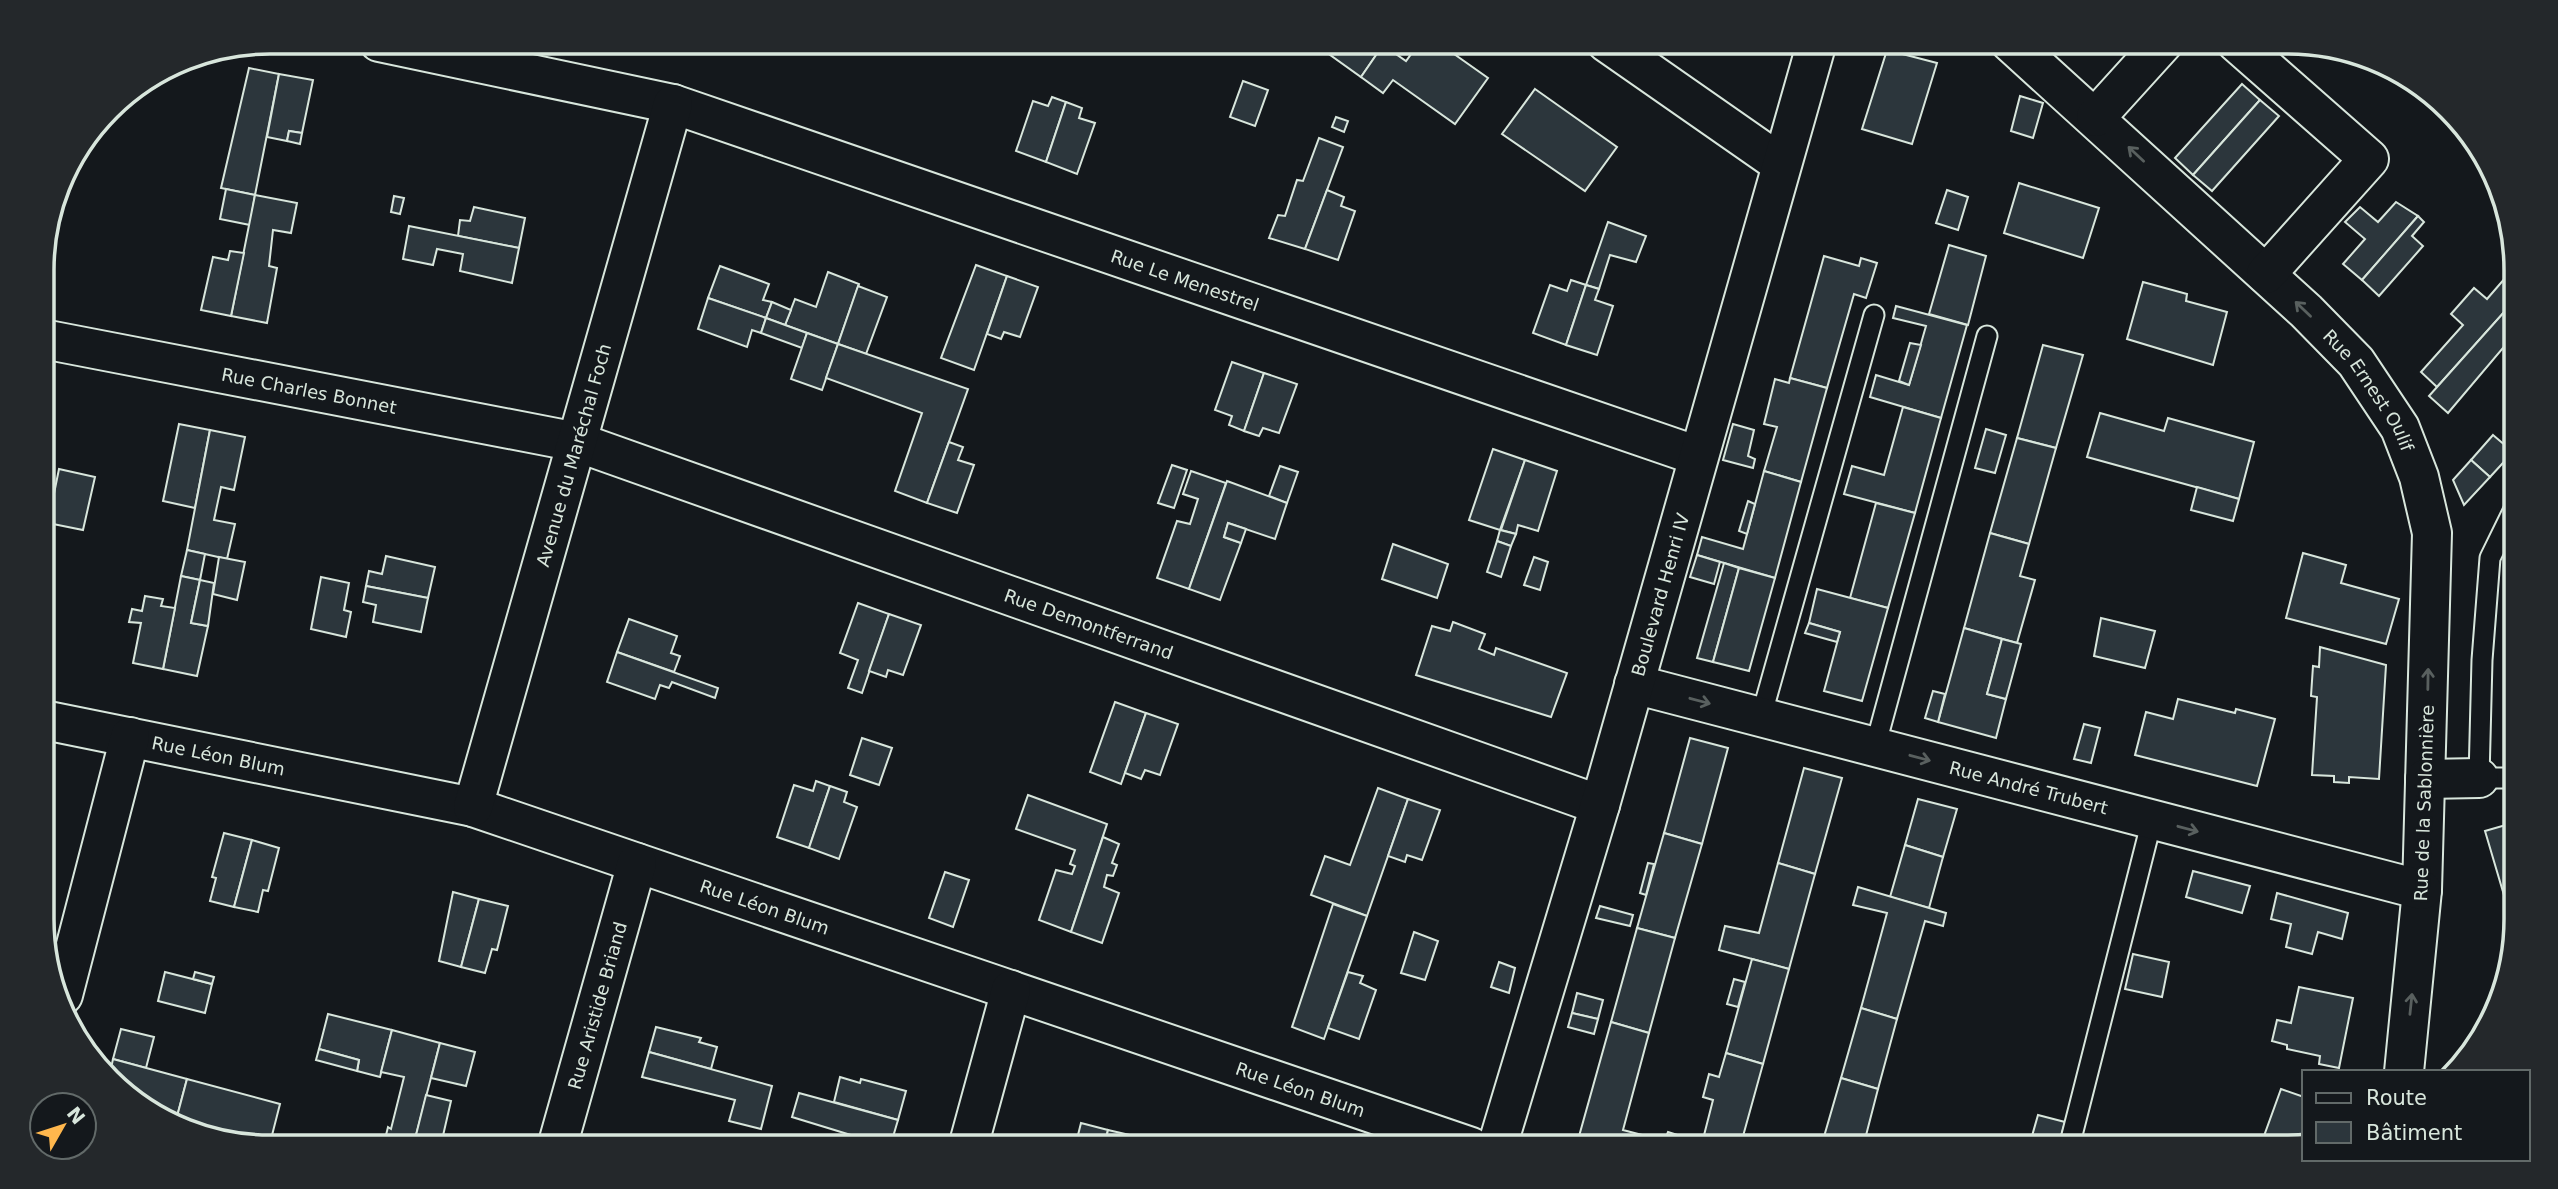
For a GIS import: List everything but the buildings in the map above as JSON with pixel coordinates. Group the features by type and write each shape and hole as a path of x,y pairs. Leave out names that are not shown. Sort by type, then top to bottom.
{"street":[{"path":"1624,54 1781,164"},
{"name":"Boulevard Henri IV","path":"1501,1134 1600,805 1813,54"},
{"name":"Rue Ernest Oulif","path":"2024,54 2266,274 2356,362 2400,428 2419,477 2432,533"},
{"path":"2096,117 2153,54"},
{"path":"2250,54 2369,159 2266,274"},
{"name":"Rue Le Menestrel","path":"440,55 673,104 1698,456"},
{"name":"Avenue du Maréchal Foch","path":"474,807 673,104"},
{"name":"Rue Charles Bonnet","path":"55,341 577,442"},
{"name":"Rue Demontferrand","path":"577,442 1600,805"},
{"name":"Rue de la Sablonnière","path":"2404,1070 2422,890 2432,533"},
{"name":"Rue André Trubert","path":"1634,684 2422,890"},
{"name":"Rue Léon Blum","path":"54,722 474,807 1434,1134"},
{"path":"66,985 130,737"},
{"path":"2425,779 2497,778"},
{"name":"Rue Aristide Briand","path":"560,1135 637,863"},
{"path":"971,1135 1011,990"}],"lane":[{"path":"1761,717 1874,315"},
{"path":"1875,747 1987,336"},
{"path":"2497,778 2482,660 2490,558 2504,529"},
{"path":"2072,1134 2152,820"}]}
